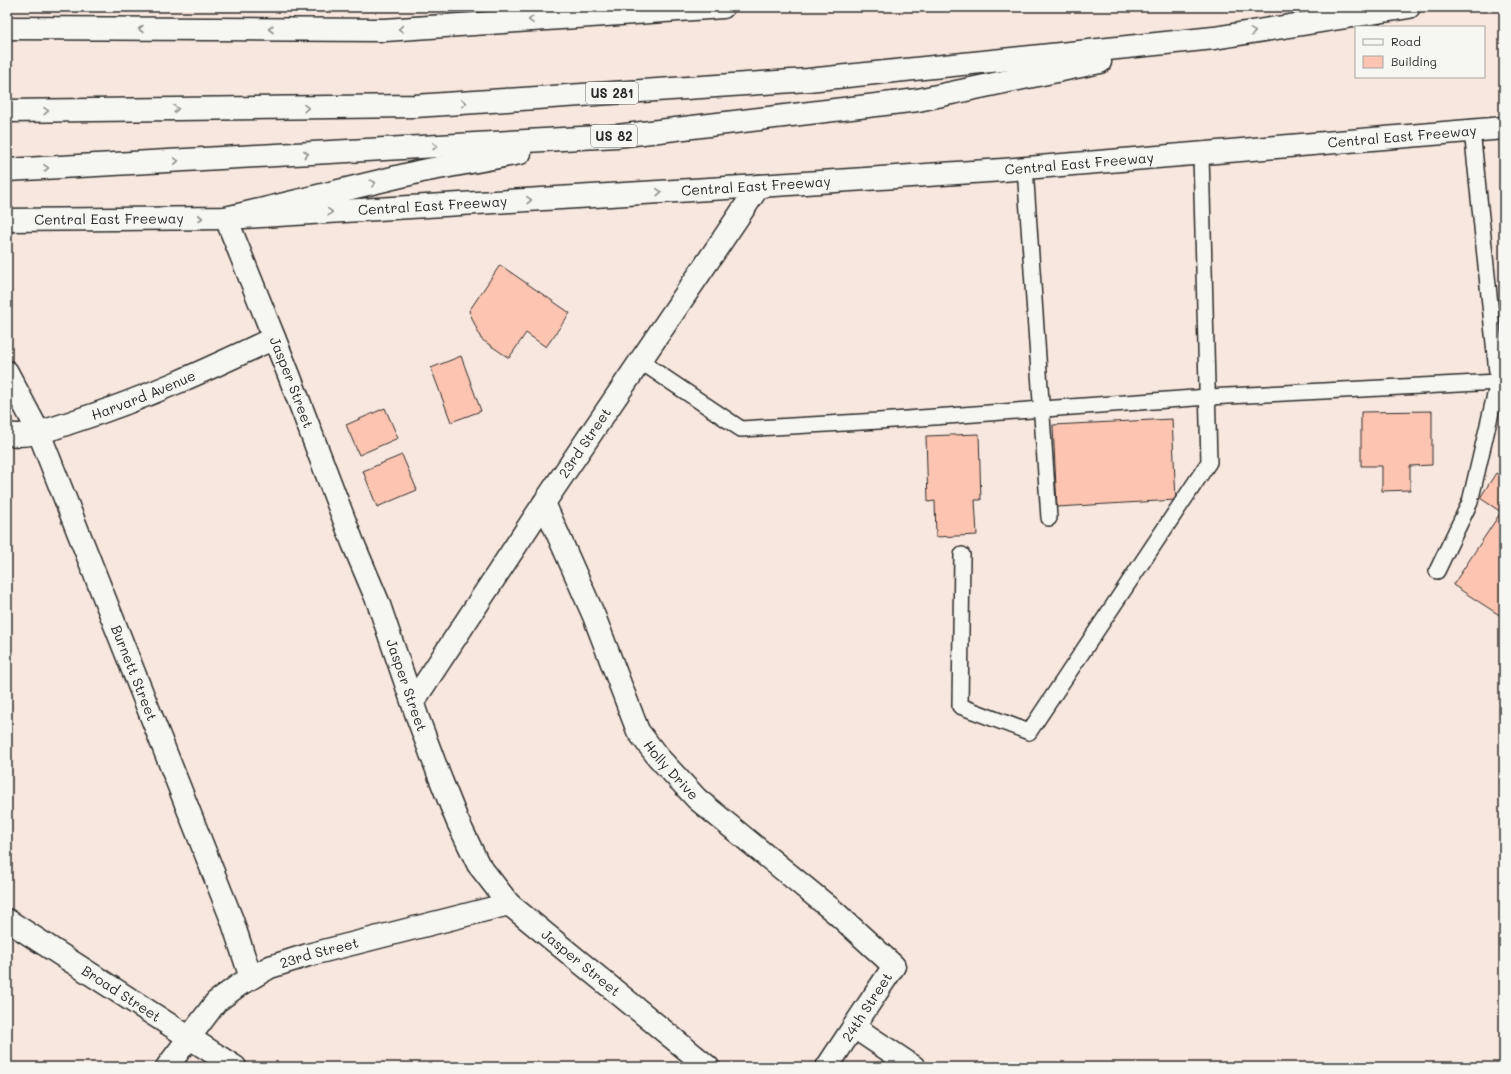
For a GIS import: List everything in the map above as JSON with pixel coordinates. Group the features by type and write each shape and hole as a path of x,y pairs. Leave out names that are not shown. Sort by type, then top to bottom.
{"main road":[{"path":"7,28 385,30 723,7"},
{"name":"US 82","path":"7,170 616,136 918,100 1214,38 1409,7"},
{"name":"US 281","path":"7,111 415,106 808,80 1214,38"},
{"name":"Central East Freeway","path":"7,220 226,218 759,186 1025,168 1504,128"},
{"path":"226,218 422,171 616,136"},
{"name":"23rd Street","path":"413,702 544,503 759,186"},
{"name":"Jasper Street","path":"226,218 353,543 378,602 439,776 478,864 509,904 708,1067"},
{"name":"Harvard Avenue","path":"7,434 39,433 107,411 186,380 274,338"},
{"name":"Burnett Street","path":"7,372 39,433 232,920 251,978"},
{"name":"Holly Drive","path":"544,503 594,616 638,731 658,758 697,799 836,913 894,966"},
{"name":"23rd Street","path":"167,1067 216,1002 239,985 270,967 308,955 509,904"},
{"name":"Broad Street","path":"7,920 235,1067"},
{"name":"24th Street","path":"828,1067 894,966"},
{"path":"854,1027 914,1067"}],"lane":[{"path":"1437,571 1470,502 1498,382 1472,130"},
{"path":"962,554 960,706 1029,732 1209,462 1201,154"},
{"path":"1025,168 1049,518"},
{"path":"640,361 741,429 1042,410 1208,397 1498,382"}],"building":[{"path":"500,265 570,313 546,347 526,333 509,358 481,339 469,311"},
{"path":"461,356 481,411 451,422 431,368"},
{"path":"385,408 398,438 359,455 346,425"},
{"path":"1432,411 1432,465 1410,466 1410,490 1382,491 1382,466 1361,466 1361,412"},
{"path":"1172,419 1176,500 1057,507 1053,425"},
{"path":"979,434 981,500 975,500 977,535 936,537 935,501 928,502 926,436"},
{"path":"402,455 417,490 377,507 363,471"},
{"path":"1496,473 1504,479 1504,618 1453,585 1501,512 1480,498"}]}
